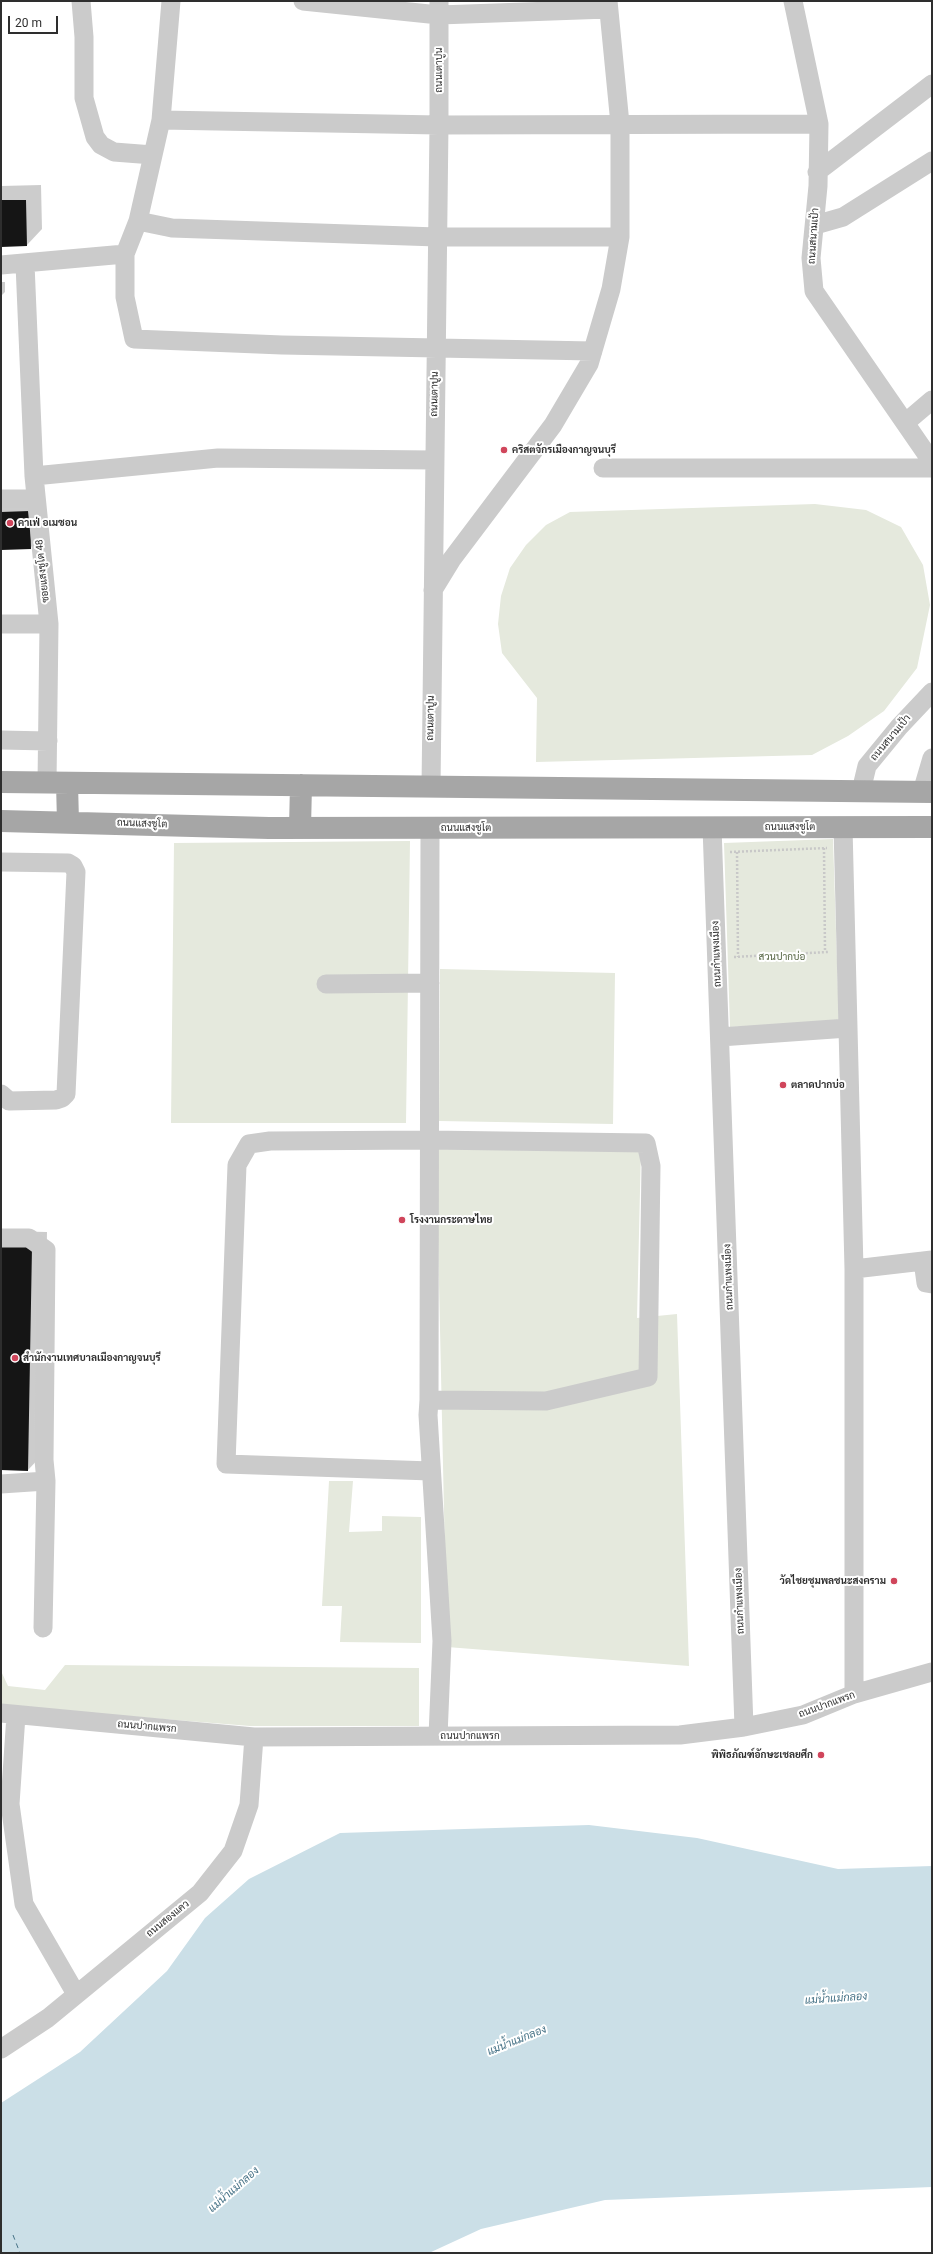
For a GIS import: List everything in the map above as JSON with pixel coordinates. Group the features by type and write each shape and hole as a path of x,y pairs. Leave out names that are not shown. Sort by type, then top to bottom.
{"main road":[{"path":"1,782 927,792"},
{"path":"57,783 68,822"},
{"path":"300,828 301,785"},
{"name":"ถนนแสงชูโต","path":"1,821 300,828 712,827 843,837 932,827"}],"street":[{"path":"81,1 84,37 84,98 95,137 101,145 114,152 153,154"},
{"path":"171,1 161,120 138,221 125,254 125,297 134,339 282,346 593,350"},
{"path":"303,1 439,8 608,5 620,124 620,237 611,289 589,364 553,425 452,559 433,592"},
{"name":"ถนนสนามเป้า","path":"793,1 819,124 815,225 811,258 814,291 932,462"},
{"name":"ถนนเตาปูน","path":"431,787 439,125 439,8"},
{"path":"817,172 932,84"},
{"path":"161,120 439,125 819,124"},
{"path":"815,225 843,218 932,161"},
{"path":"138,221 172,228 437,237 620,237"},
{"path":"1,265 125,254"},
{"name":"ซอยแสงชูโต 48","path":"25,264 34,476 48,624 48,741 57,783"},
{"path":"905,423 932,400"},
{"path":"34,476 218,458 434,460"},
{"path":"603,468 932,468"},
{"path":"1,499 36,499"},
{"path":"1,624 48,624"},
{"name":"ถนนสนามเป้า","path":"861,791 867,766 899,727 932,692"},
{"path":"1,740 48,741"},
{"path":"927,792 932,758"},
{"name":"ถนนกำแพงเมือง","path":"712,827 744,1727"},
{"path":"430,828 430,1400 428,1415 442,1641 438,1736"},
{"path":"843,837 854,1269 854,1694"},
{"path":"1,862 68,862 73,866 76,872 66,1094 62,1098 56,1100 9,1101 1,1094"},
{"path":"326,984 430,983"},
{"path":"720,1037 848,1028"},
{"path":"430,1400 546,1401 648,1377 651,1166 646,1143 430,1140 270,1141 249,1144 237,1164 226,1464 431,1471"},
{"path":"1,1238 29,1238 46,1250 44,1460 46,1481 43,1628"},
{"path":"854,1269 928,1260 926,1283 932,1284"},
{"path":"1,1484 46,1481"},
{"name":"ถนนปากแพรก","path":"9,1714 254,1737 680,1735 744,1727 803,1715 854,1694 932,1672"},
{"path":"9,1714 10,1804 24,1904 76,1994"},
{"name":"ถนนสองแคว","path":"1,2049 48,2018 200,1893 233,1852 249,1805 254,1737"}],"path":[{"path":"713,853 824,848 843,837"},
{"path":"824,848 825,952"},
{"path":"737,852 738,957"},
{"path":"717,958 846,951"}],"green space":[{"path":"815,504 866,510 901,527 923,565 930,605 917,668 884,711 848,736 812,755 536,762 537,698 502,653 498,624 501,596 510,568 526,545 546,525 570,512"},
{"name":"สวนปากบ่อ","path":"833,839 839,1023 730,1027 724,843"},
{"path":"410,841 406,1123 171,1123 174,843"},
{"path":"440,969 615,973 613,1124 439,1121"},
{"path":"436,1147 641,1148 637,1318 677,1314 689,1666 447,1647"},
{"path":"329,1481 353,1481 349,1532 382,1531 382,1516 421,1517 421,1643 340,1642 342,1606 322,1606"},
{"path":"65,1665 419,1668 419,1726 250,1726 1,1706 1,1671 8,1686 45,1690"}],"water":[{"name":"แม่น้ำแม่กลอง","path":"589,1825 697,1838 838,1869 932,1866 932,2187 605,2200 481,2229 429,2253 1,2253 1,2103 80,2052 167,1971 205,1918 249,1879 340,1833"}],"building":[{"path":"1,200 26,200 27,246 1,247"},
{"path":"30,511 31,549 1,550 1,512"},
{"name":"สำนักงานเทศบาลเมืองกาญจนบุรี","path":"1,1247 32,1247 28,1471 1,1470"}],"ferry route":[{"path":"13,2235 20,2253"}],"place":[{"name":"คริสตจักรเมืองกาญจนบุรี","path":"504,450"},
{"name":"คาเฟ่ อเมซอน","path":"10,523"},
{"name":"ตลาดปากบ่อ","path":"783,1085"},
{"name":"โรงงานกระดาษไทย","path":"402,1220"},
{"name":"สำนักงานเทศบาลเมืองกาญจนบุรี","path":"15,1358"},
{"name":"วัดไชยชุมพลชนะสงคราม","path":"894,1581"},
{"name":"พิพิธภัณฑ์อักษะเชลยศึก","path":"821,1755"}]}
